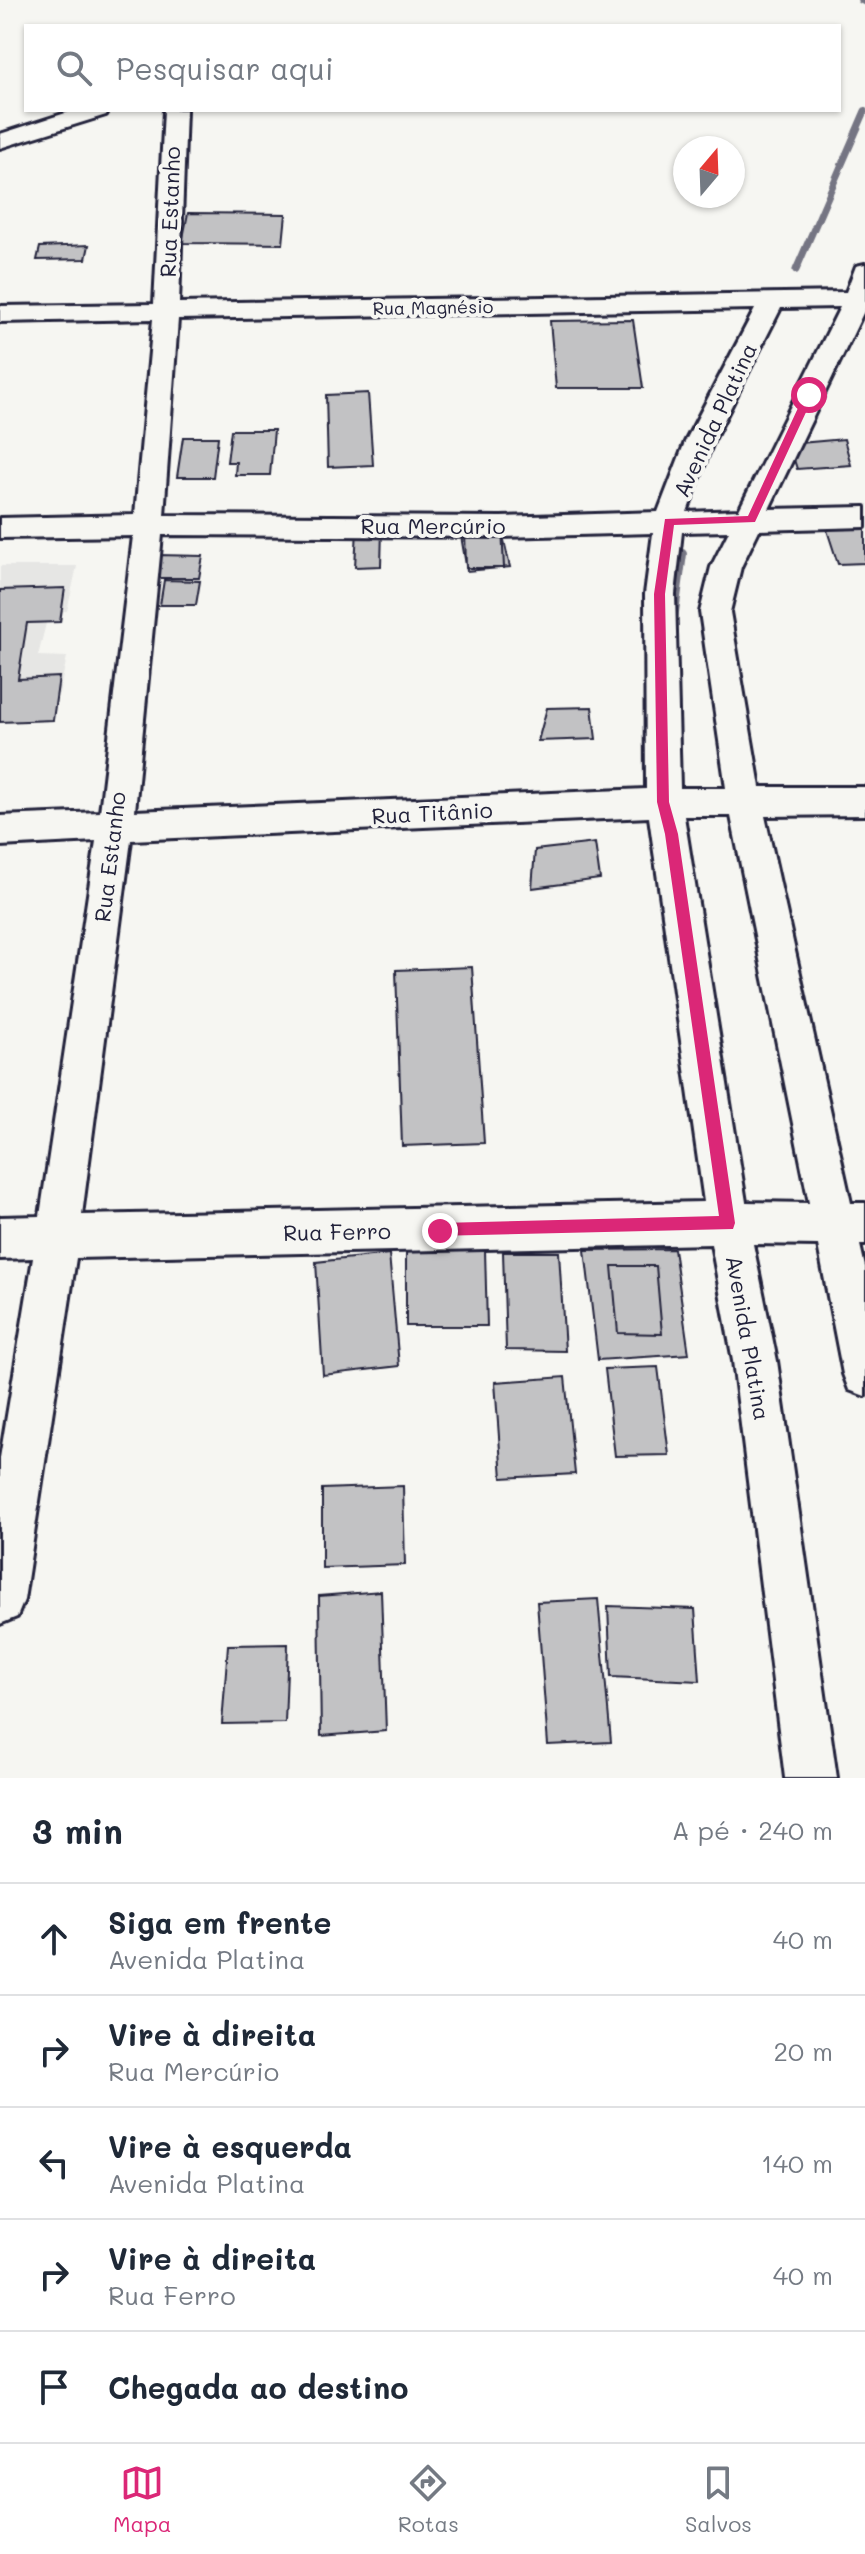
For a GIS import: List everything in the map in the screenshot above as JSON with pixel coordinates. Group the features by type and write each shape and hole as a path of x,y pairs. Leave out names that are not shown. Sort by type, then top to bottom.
{"street":[{"path":"0,141 92,112"},
{"name":"Rua Estanho","path":"0,1600 59,1236 114,828 148,525 166,312 175,112"},
{"path":"862,290 726,567 715,612 768,927 851,1225 865,1374"},
{"name":"Rua Magnésio","path":"0,314 772,301 862,290"},
{"name":"Avenida Platina","path":"772,301 699,442 669,521 660,594 663,802 671,834 728,1223 755,1361 811,1778"},
{"name":"Rua Mercúrio","path":"0,528 148,525 501,527 865,517"},
{"name":"Rua Titânio","path":"0,831 663,802 865,801"},
{"name":"Rua Ferro","path":"0,1238 728,1223 851,1225"}],"shaded area":[{"path":"0,566 77,566 67,611 49,611 38,656 67,657 59,694 0,693"}],"building":[{"path":"188,213 286,214 283,244 182,243"},
{"path":"89,245 86,259 37,260 40,247"},
{"path":"633,320 643,388 556,388 550,321"},
{"path":"368,393 373,465 328,467 326,395"},
{"path":"231,430 274,430 270,475 235,475 236,462 227,462"},
{"path":"183,437 218,437 213,477 177,477"},
{"path":"844,439 851,465 797,469 789,444"},
{"path":"865,525 865,563 838,564 826,527"},
{"path":"501,527 510,567 467,571 460,530"},
{"path":"502,528 504,568 466,568 465,529"},
{"path":"357,529 382,529 381,566 355,567"},
{"path":"157,555 203,556 199,578 152,578"},
{"path":"164,580 200,581 196,605 160,605"},
{"path":"65,588 60,622 27,623 18,679 59,677 53,720 0,722 0,590"},
{"path":"592,707 596,739 538,741 547,708"},
{"path":"595,843 600,879 532,888 535,850"},
{"path":"472,967 484,1143 402,1146 396,970"},
{"path":"674,1249 689,1354 598,1360 585,1250"},
{"path":"406,1250 485,1250 487,1326 406,1326"},
{"path":"503,1252 559,1252 565,1351 506,1350"},
{"path":"389,1254 399,1366 323,1375 316,1262"},
{"path":"612,1266 656,1266 662,1334 618,1333"},
{"path":"658,1367 669,1455 615,1456 605,1369"},
{"path":"565,1377 575,1474 502,1478 495,1382"},
{"path":"403,1486 405,1565 322,1568 322,1489"},
{"path":"381,1591 386,1731 321,1736 319,1596"},
{"path":"598,1599 611,1742 548,1745 537,1602"},
{"path":"608,1606 695,1609 700,1681 611,1677"},
{"path":"288,1644 285,1723 222,1724 228,1645"}],"waterway":[{"path":"861,0 865,2"},
{"path":"796,270 865,111"},
{"path":"673,619 682,554"}],"route":[{"path":"440,1231 728,1223 671,834 663,802 660,594 669,521 751,519 809,395"}]}
